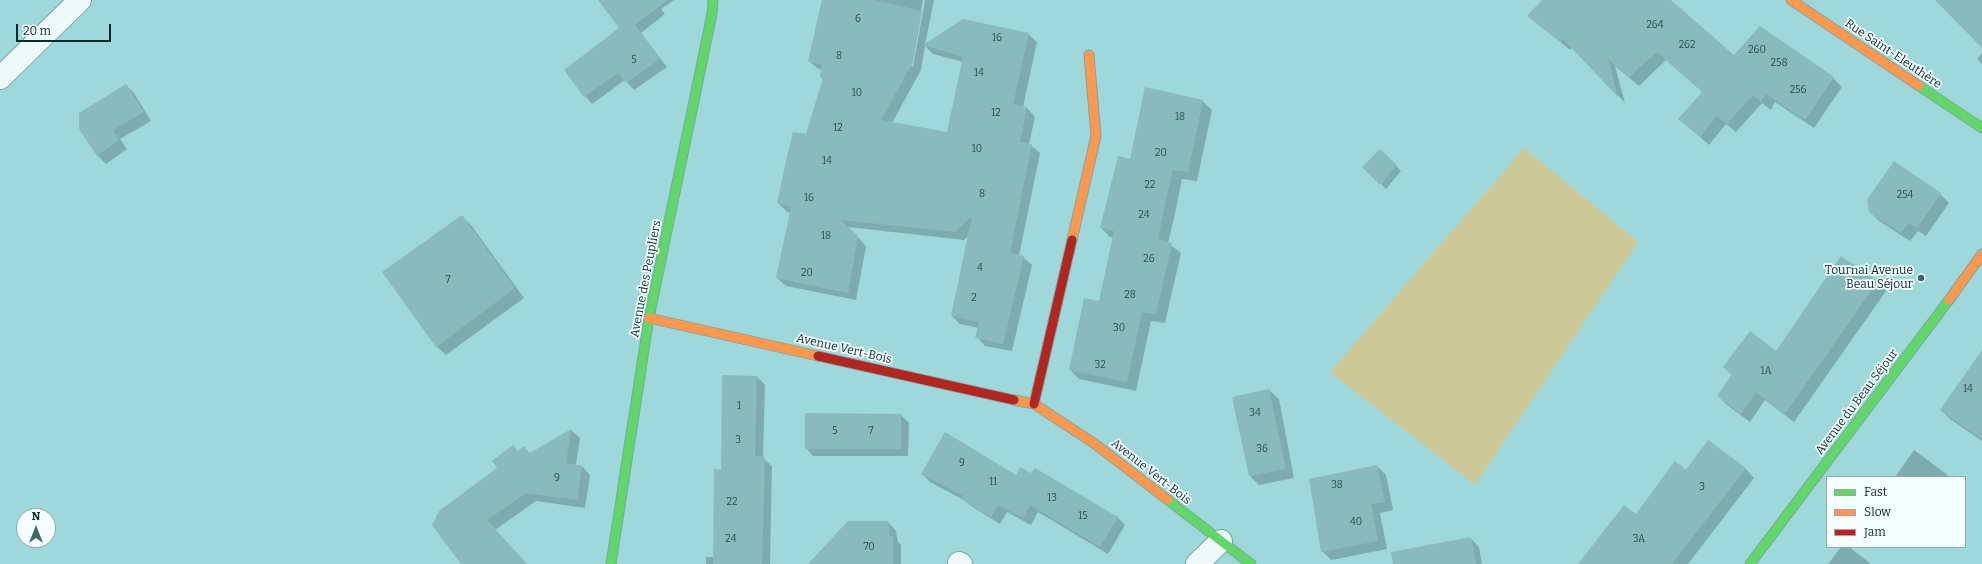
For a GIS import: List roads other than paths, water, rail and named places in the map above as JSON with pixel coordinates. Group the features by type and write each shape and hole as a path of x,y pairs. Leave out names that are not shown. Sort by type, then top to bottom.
{"street":[{"path":"0,78 80,0"},
{"name":"Avenue des Peupliers","path":"611,564 650,318 712,14 713,0"},
{"name":"Rue Saint-Eleuthère","path":"1791,0 1982,128"},
{"path":"1034,404 1096,136 1089,55"},
{"name":"Avenue du Beau Séjour","path":"1750,564 1890,380 1982,254"},
{"name":"Avenue Vert-Bois","path":"650,318 1034,404 1095,444 1251,564"},
{"path":"1197,564 1221,541"}],"place":[{"name":"Tournai Avenue Beau Séjour","path":"1921,278"}]}
